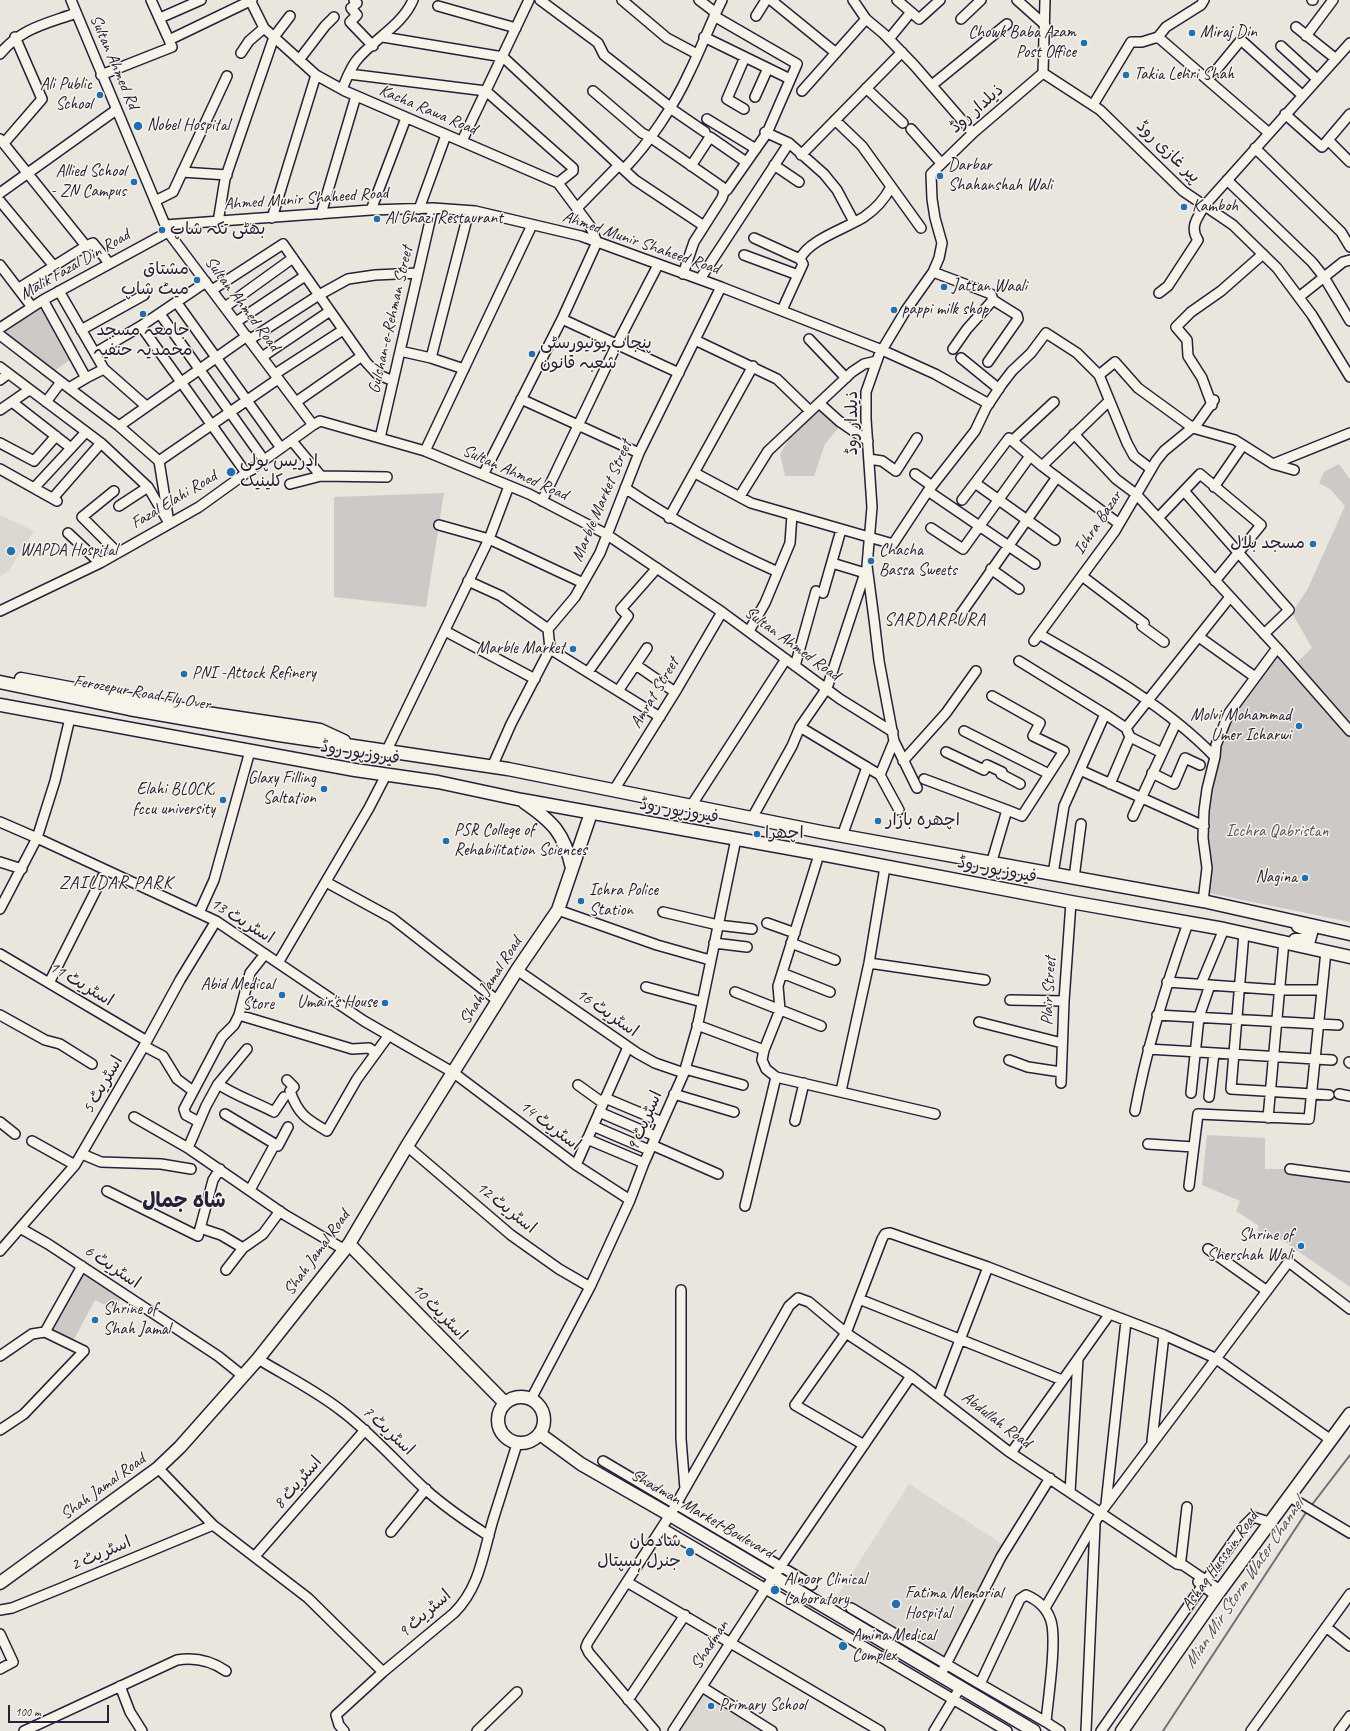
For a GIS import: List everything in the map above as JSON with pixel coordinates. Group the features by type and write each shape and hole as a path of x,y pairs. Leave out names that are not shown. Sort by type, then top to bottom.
{"main road":[{"name":"فیروزپور روڈ","path":"0,675 193,712 320,730 357,747"},
{"name":"Ferozepur Road Fly Over","path":"0,682 129,709 279,735"},
{"name":"فیروزپور روڈ","path":"0,705 386,775 438,782 591,813 1224,929 1284,941 1350,957"},
{"name":"فیروزپور روڈ","path":"279,735 492,767 842,836 1203,901 1350,934"},
{"path":"522,800 559,832 567,847 572,868"},
{"name":"Shah Jamal Road","path":"0,1583 158,1468 180,1447 258,1359 347,1247 407,1146 517,970 558,910 591,813"},
{"path":"1224,929 1244,930 1301,942 1309,940 1311,933 1305,928 1248,916 1236,908"},
{"path":"1350,938 1322,932 1318,935 1316,942 1319,946 1350,953"},
{"name":"اسٹریٹ 10","path":"347,1247 505,1403"},
{"path":"517,1397 531,1399 538,1404 544,1418 540,1434 530,1442 517,1444 504,1437 498,1424 500,1409 505,1403 517,1397"},
{"name":"Ashaq Hussain Road","path":"1122,1731 1269,1522 1350,1414"},
{"name":"Shadman Market Boulevard","path":"540,1434 581,1464 670,1515 778,1572 940,1676 1034,1731"}],"street":[{"name":"Sultan Ahmed Rd","path":"71,0 166,228"},
{"path":"101,75 172,47 151,0"},
{"path":"160,18 200,0"},
{"path":"169,40 251,0"},
{"name":"Kacha Rawa Road","path":"251,0 264,28 316,74 356,96 558,184 590,226 597,242"},
{"path":"354,0 357,3 351,8 357,15 350,22 373,46"},
{"path":"462,142 529,0"},
{"path":"540,0 598,43 604,55 670,107 705,132"},
{"path":"683,274 694,242 724,192 727,190 756,149 766,132 798,64 715,14 699,0"},
{"path":"577,208 622,167 635,158 681,90 722,0"},
{"path":"756,16 766,0"},
{"path":"771,0 836,53"},
{"path":"853,0 866,19 902,52 973,133"},
{"path":"897,0 919,19 940,0"},
{"path":"961,19 981,0"},
{"path":"1017,0 1044,25"},
{"path":"1043,73 1045,0"},
{"path":"1094,105 1131,42 1142,42 1158,37 1166,27 1201,5 1204,0"},
{"path":"1306,36 1332,0"},
{"path":"342,89 356,61 383,36 411,1"},
{"path":"628,2 667,38 697,54"},
{"path":"438,6 516,28"},
{"path":"889,39 912,12"},
{"path":"0,54 15,37 22,33 76,13"},
{"path":"218,222 227,175 274,37 290,16"},
{"path":"299,60 325,26 334,17"},
{"path":"802,91 866,19"},
{"path":"932,85 1007,24"},
{"path":"1296,27 1336,59"},
{"path":"241,53 249,41 264,28"},
{"path":"383,36 503,57 636,180 704,226"},
{"path":"15,37 42,99 1,140 86,246"},
{"path":"704,37 790,79"},
{"path":"1158,37 1269,133"},
{"path":"1208,80 1241,40 1302,95"},
{"path":"1159,293 1171,281 1198,240 1193,231 1194,223 1205,205 1350,43"},
{"path":"1282,46 1317,79"},
{"path":"801,154 902,52"},
{"path":"744,109 727,100 745,57"},
{"path":"755,96 768,68"},
{"name":"پیر غازی روڈ","path":"1043,73 1094,105 1183,191 1233,225 1263,254 1277,268 1299,297 1350,377"},
{"name":"ذیلدار روڈ","path":"917,788 903,760 894,737 879,661 866,570 872,507 866,392 882,350 906,310 933,272 939,258 942,243 935,218 932,199 931,174 973,133 1043,73"},
{"path":"272,218 316,74"},
{"path":"349,74 486,91 573,168 573,171 558,184"},
{"path":"155,202 173,192 227,76"},
{"path":"866,88 902,123"},
{"path":"593,91 642,133 650,136 722,187 724,192"},
{"path":"321,214 356,96"},
{"path":"0,193 116,110"},
{"path":"1285,114 1322,147 1350,114"},
{"path":"371,210 406,118"},
{"path":"707,119 756,149"},
{"path":"834,120 862,146 921,228"},
{"path":"911,130 941,163"},
{"path":"766,132 789,142 824,174 837,190 854,222"},
{"path":"419,209 446,135"},
{"path":"691,166 710,137 746,162"},
{"path":"1328,140 1350,162"},
{"path":"700,280 789,142"},
{"path":"1255,148 1341,232 1350,247"},
{"path":"774,165 799,182"},
{"path":"182,172 227,175"},
{"path":"1227,180 1312,262 1324,277 1350,321"},
{"path":"800,259 809,248 854,222 882,203 891,188"},
{"path":"0,201 53,265"},
{"name":"Ahmed Munir Shaheed Road","path":"166,228 218,222 371,210 433,208 469,211 532,224 582,236 782,310 882,350 935,374 989,404"},
{"name":"Gulshan-e-Rehman Street","path":"380,438 433,208"},
{"path":"431,358 469,211"},
{"path":"425,451 532,224"},
{"name":"Malik Fazal Din Road","path":"0,328 59,290 109,263 166,228"},
{"name":"Sultan Ahmed Road","path":"166,228 313,425 320,421 425,451 542,501 606,534 749,631 894,737"},
{"path":"754,238 800,259 803,264 782,310"},
{"path":"19,288 53,265 93,242 109,263"},
{"path":"483,475 562,319 597,242"},
{"path":"95,353 177,303 281,244 285,246 362,356 377,374 393,381"},
{"name":"Ichra Bazar","path":"1148,701 1102,670 1037,637 1115,531 1118,523 1151,469 1164,451 1193,428 1213,403 1202,378 1188,356 1187,340 1176,327 1263,254"},
{"path":"744,255 798,274"},
{"path":"225,307 293,258"},
{"path":"1299,297 1343,262 1350,260"},
{"path":"0,265 4,275 19,288 32,307"},
{"path":"542,501 617,344 658,265"},
{"path":"933,272 991,294 993,300 1017,315 1018,319 988,362"},
{"path":"119,426 216,358 348,279 375,275 418,274"},
{"path":"236,322 305,276"},
{"name":"Marble Market Street","path":"548,629 575,597 600,553 606,534 639,453 721,287"},
{"path":"59,290 104,369 146,406"},
{"path":"81,330 144,294"},
{"path":"43,300 86,378"},
{"path":"953,349 967,329 993,300"},
{"path":"177,303 281,448"},
{"path":"262,357 330,311"},
{"path":"160,314 264,460"},
{"path":"562,319 679,373"},
{"path":"141,326 246,473"},
{"path":"159,461 246,401 277,376 343,330"},
{"path":"695,473 752,502 841,530 893,544 930,489 976,431 989,404 1012,371 1031,353 1046,334 1077,353 1099,375 1134,456 1151,469"},
{"path":"0,335 119,426 159,461 169,523"},
{"path":"809,339 846,378"},
{"path":"695,340 753,366 777,379 810,411"},
{"path":"400,350 464,369"},
{"path":"296,402 362,356"},
{"path":"961,358 999,389"},
{"path":"740,496 768,450 846,378 864,364 877,361"},
{"path":"1099,375 1115,362 1138,388 1193,428 1235,440 1273,464 1294,470"},
{"path":"669,518 753,366"},
{"path":"0,367 101,443 148,487 169,523"},
{"path":"69,388 104,369"},
{"path":"0,380 8,374"},
{"path":"46,402 61,382"},
{"path":"0,410 29,390"},
{"path":"521,399 639,453"},
{"path":"1042,466 1109,401"},
{"path":"12,402 71,448"},
{"path":"1012,441 1054,402"},
{"path":"819,403 839,421 868,442"},
{"name":"Fazal Elahi Road","path":"0,611 100,563 199,506 313,425"},
{"path":"34,488 86,432"},
{"path":"1273,464 1350,433"},
{"path":"1074,434 1116,479 1136,494 1277,648 1350,732"},
{"path":"0,443 34,461 56,436"},
{"path":"869,459 882,461 896,471 917,438"},
{"path":"962,500 1009,438 1042,466 1118,523"},
{"path":"292,441 321,476"},
{"path":"0,469 55,499 101,443"},
{"path":"1214,487 1243,445"},
{"path":"931,528 963,549 1030,456"},
{"path":"914,474 930,489 979,527 1035,564"},
{"path":"1158,518 1200,474 1261,525 1215,581"},
{"path":"290,484 321,476 387,477"},
{"path":"958,618 1057,477"},
{"path":"975,483 1054,540"},
{"path":"386,752 488,538 509,486"},
{"path":"119,506 148,487"},
{"path":"625,488 669,518 731,552 778,572"},
{"path":"114,491 82,517 118,553"},
{"path":"1184,491 1289,610 1264,634"},
{"path":"749,631 765,603 790,543 792,515"},
{"path":"439,525 488,538 583,583"},
{"path":"795,666 820,592 832,563 841,530"},
{"path":"68,533 100,563"},
{"path":"752,818 792,746 800,727 827,688 866,570 832,563"},
{"path":"588,672 628,616 621,608 657,568"},
{"path":"991,569 1018,589"},
{"path":"1082,576 1144,623 1142,626 1164,642"},
{"path":"468,581 501,596 548,629 550,649 511,724 492,767"},
{"path":"1110,784 1128,732 1148,701 1230,598"},
{"name":"Amrat Street","path":"614,790 660,717 722,612"},
{"path":"445,630 535,679"},
{"path":"1199,637 1255,677"},
{"path":"618,691 647,648"},
{"path":"1203,901 1207,868 1203,838 1207,789 1215,757 1216,745 1222,727 1230,713 1277,648"},
{"path":"550,649 660,717"},
{"path":"691,806 786,659"},
{"path":"1019,661 1105,714 1128,732 1162,753"},
{"path":"636,665 675,692"},
{"path":"903,760 946,713 976,671"},
{"path":"924,779 1022,816 1064,751 1033,736 1040,723 992,696"},
{"path":"1148,701 1215,757"},
{"path":"1053,874 1062,813 1105,714"},
{"path":"0,909 37,838 55,781 70,718"},
{"path":"1133,816 1176,723"},
{"path":"800,727 880,775 899,810"},
{"path":"964,731 1049,774"},
{"path":"880,775 894,737"},
{"path":"198,913 214,880 250,751"},
{"path":"946,752 984,770 986,765 1002,772 1001,774 1020,784"},
{"path":"1152,773 1174,784 1185,758 1200,765"},
{"path":"842,836 867,767"},
{"path":"1080,770 1204,826"},
{"path":"278,963 369,808 386,775"},
{"path":"992,864 1007,810"},
{"name":"اسٹریٹ 13","path":"0,822 216,921 364,1021 454,1073"},
{"path":"1074,878 1081,824"},
{"name":"اسٹریٹ 9","path":"531,1399 590,1288 630,1200 644,1163 684,1071 697,1025 736,839"},
{"path":"817,861 778,986 780,1010 764,1050 762,1060 766,1069 776,1077 935,1114"},
{"path":"0,862 22,869"},
{"path":"841,1091 869,963 884,867"},
{"path":"49,984 106,870"},
{"path":"326,882 392,918 498,1001"},
{"name":"Plair Street","path":"1061,1083 1064,1001 1071,902"},
{"path":"558,910 657,945 710,960"},
{"path":"663,912 718,925 752,929"},
{"name":"اسٹریٹ 5","path":"0,1251 75,1165 146,1044 180,980 216,921"},
{"path":"767,923 795,933"},
{"path":"1135,1111 1157,1015 1188,923"},
{"path":"1191,1093 1199,1017 1205,985 1224,929"},
{"path":"1244,933 1238,987 1231,1089 1329,1095"},
{"path":"1268,1118 1284,941"},
{"path":"714,943 747,947"},
{"path":"792,943 835,960"},
{"path":"1189,1186 1198,1114 1309,1119 1326,951"},
{"name":"اسٹریٹ 11","path":"0,954 163,1056 177,1079 193,1091"},
{"path":"199,1122 186,1114 184,1109 222,1038 234,1025 239,1015 250,973 265,954"},
{"path":"869,963 985,980"},
{"name":"اسٹریٹ 16","path":"517,970 628,1047 655,1063 743,1085"},
{"path":"782,973 830,992"},
{"path":"1167,982 1280,990 1321,990"},
{"path":"646,988 702,1002"},
{"path":"735,992 822,1026"},
{"path":"1010,1000 1064,1001"},
{"path":"0,1015 45,1040 60,1044 92,1064"},
{"path":"239,1015 352,1049 369,1048 376,1053"},
{"path":"1157,1015 1338,1025"},
{"path":"979,1022 1062,1043"},
{"path":"697,1025 764,1050"},
{"path":"287,1080 294,1087 290,1091 296,1108 311,1122 326,1131 357,1079 389,1035"},
{"path":"576,1164 628,1047"},
{"path":"188,1148 218,1084 247,1049"},
{"path":"1148,1049 1332,1060"},
{"path":"1209,1097 1214,1053"},
{"path":"1009,1060 1028,1067 1061,1072"},
{"name":"اسٹریٹ 14","path":"454,1073 576,1164 630,1200"},
{"path":"745,1206 776,1077"},
{"path":"795,1121 804,1083"},
{"path":"218,1084 236,1096 254,1101 274,1112 284,1097"},
{"path":"578,1085 604,1100 662,1122"},
{"path":"674,1094 734,1112"},
{"path":"1339,1094 1350,1096"},
{"path":"599,1112 656,1136"},
{"path":"225,1114 278,1146 288,1127"},
{"path":"134,1117 188,1148 280,1211 347,1247"},
{"path":"0,1122 15,1134"},
{"path":"593,1126 718,1174"},
{"path":"587,1139 644,1163"},
{"path":"32,1141 75,1165"},
{"path":"250,1190 274,1144"},
{"path":"1148,1144 1194,1148"},
{"name":"اسٹریٹ 12","path":"407,1146 511,1235 559,1269 590,1288"},
{"path":"82,1154 101,1162 160,1164 191,1169"},
{"path":"107,1191 198,1236 213,1180 220,1169"},
{"path":"1290,1169 1350,1177"},
{"path":"226,1270 243,1248 263,1234 280,1211"},
{"name":"اسٹریٹ 6","path":"20,1228 82,1266 218,1356 243,1376"},
{"path":"200,1228 221,1235 243,1248"},
{"path":"864,1445 795,1405 846,1333 882,1239 885,1234 890,1233 988,1268 1164,1335 1215,1358 1332,1440"},
{"path":"1208,1249 1267,1291"},
{"path":"1045,1608 1103,1509 1287,1264 1290,1263 1350,1309"},
{"path":"45,1332 82,1266"},
{"path":"938,1397 988,1268"},
{"path":"655,1731 586,1647 662,1528 685,1489 681,1431 681,1290"},
{"name":"Abdullah Road","path":"685,1489 789,1306 798,1298 809,1302 846,1333 911,1376 1011,1452 1070,1492 1103,1509 1177,1564 1180,1569 1218,1593"},
{"path":"859,1299 1062,1380"},
{"path":"1011,1452 1109,1315"},
{"path":"1103,1509 1126,1321"},
{"path":"0,1356 32,1334 45,1332 84,1351 24,1414 0,1430"},
{"path":"1152,1443 1164,1335"},
{"name":"اسٹریٹ 7","path":"258,1359 320,1395 344,1412 365,1430 426,1490 455,1513 489,1536"},
{"path":"1070,1492 1078,1359"},
{"name":"Shadman","path":"673,1731 766,1588 911,1376"},
{"name":"اسٹریٹ 8","path":"255,1556 365,1430"},
{"name":"اسٹریٹ 9","path":"344,1731 339,1725 336,1715 383,1672 464,1603 481,1570 489,1536 517,1444"},
{"path":"603,1461 676,1504 778,1572 812,1585"},
{"path":"158,1468 213,1525 308,1598 383,1672"},
{"path":"940,1676 1001,1557 1050,1478"},
{"path":"391,1532 426,1490"},
{"path":"1288,1496 1350,1533"},
{"path":"1177,1564 1181,1559 1187,1507"},
{"path":"1101,1731 1250,1519 1253,1517 1269,1522"},
{"path":"1086,1731 1095,1523"},
{"name":"اسٹریٹ 2","path":"0,1610 12,1608 213,1525"},
{"path":"662,1528 1008,1731"},
{"path":"627,1582 880,1731"},
{"path":"1251,1731 1350,1594"},
{"path":"980,1684 1020,1599 1026,1595 1033,1598 1045,1608 1051,1621 1052,1633 1046,1722"},
{"path":"851,1608 1060,1731"},
{"path":"628,1700 685,1616"},
{"path":"1326,1627 1350,1646"},
{"path":"0,1634 12,1662 0,1669"},
{"path":"24,1731 177,1660 189,1658 210,1662 226,1671"},
{"path":"120,1686 130,1712 142,1731"},
{"path":"702,1687 772,1731"},
{"path":"934,1731 960,1688"},
{"path":"477,1731 517,1692"},
{"path":"1116,1710 1130,1719"},
{"path":"1339,1731 1350,1716"}],"shaded area":[{"name":"WAPDA Hospital","path":"0,515 34,531 9,570 0,577"},
{"path":"909,1484 1007,1547 942,1672 829,1609"},
{"name":"Primary School","path":"702,1687 763,1726 762,1731 673,1731"}],"green space":[{"path":"43,300 74,357 50,374 0,335 0,328"},
{"path":"819,403 842,424 825,444 814,476 785,476 780,454 788,441 784,436"},
{"name":"Icchra Qabristan","path":"1339,464 1350,479 1350,922 1204,892 1203,838 1218,737 1277,648 1293,666 1312,648 1292,613 1308,588 1345,506 1330,489 1319,483 1324,472"},
{"path":"444,493 426,607 334,597 334,497"},
{"path":"1207,1135 1265,1138 1265,1169 1290,1169 1350,1177 1350,1287 1282,1240 1257,1230 1259,1226 1236,1211 1240,1201 1202,1185"},
{"path":"82,1266 123,1294 115,1310 95,1300 71,1345 45,1332"}],"waterway":[{"name":"Mian Mir Storm Water Channel","path":"1311,1506 1350,1455"},
{"name":"Mian Mir Storm Water Channel","path":"1163,1731 1307,1511"}],"place":[{"name":"Miraj Din","path":"1192,33"},
{"name":"Chowk Baba Azam Post Office","path":"1084,43"},
{"name":"Takia Lehri Shah","path":"1126,75"},
{"name":"Ali Public School","path":"100,95"},
{"name":"Nobel Hospital","path":"138,126"},
{"name":"Darbar Shahanshah Wali","path":"940,176"},
{"name":"Allied School - ZN Campus","path":"134,182"},
{"name":"Kamboh","path":"1184,207"},
{"name":"Al Ghazi Restaurant","path":"377,219"},
{"name":"بھٹی تکہ شاپ","path":"162,230"},
{"name":"مشتاق میٹ شاپ","path":"197,280"},
{"name":"Jattan Waali","path":"944,287"},
{"name":"pappi milk shop","path":"894,310"},
{"name":"جامعہ مسجد محمدیہ حنفیہ","path":"143,314"},
{"name":"پنجاب یونیورسٹی شعبہ قانون","path":"532,354"},
{"name":"ادریس پولی کلینیک","path":"231,472"},
{"name":"مسجد بلال","path":"1313,544"},
{"name":"WAPDA Hospital","path":"11,551"},
{"name":"Chacha Bassa Sweets","path":"871,561"},
{"name":"Marble Market","path":"573,649"},
{"name":"PNI -Attock Refinery","path":"184,674"},
{"name":"Molvi Mohammad Umer Icharwi","path":"1299,726"},
{"name":"Glaxy Filling Saltation","path":"324,789"},
{"name":"Elahi BLOCK, fccu university","path":"223,800"},
{"name":"اچھرہ بازار","path":"878,821"},
{"name":"اچھرا","path":"757,834"},
{"name":"PSR College of Rehabilitation Sciences","path":"446,841"},
{"name":"Nagina","path":"1305,878"},
{"name":"Ichra Police Station","path":"581,901"},
{"name":"Abid Medical Store","path":"282,995"},
{"name":"Umair's House","path":"385,1003"},
{"name":"Shrine of Shershah Wali","path":"1301,1246"},
{"name":"Shrine of Shah Jamal","path":"95,1320"},
{"name":"شادمان جنرل ہسپتال","path":"690,1552"},
{"name":"Alnoor Clinical Laboratory","path":"775,1590"},
{"name":"Fatima Memorial Hospital","path":"896,1604"},
{"name":"Amina Medical Complex","path":"843,1646"},
{"name":"Primary School","path":"711,1706"}],"district":[{"name":"SARDARPURA","path":"935,620"},
{"name":"ZAILDAR PARK","path":"116,883"},
{"name":"شاہ جمال","path":"184,1201"}]}
